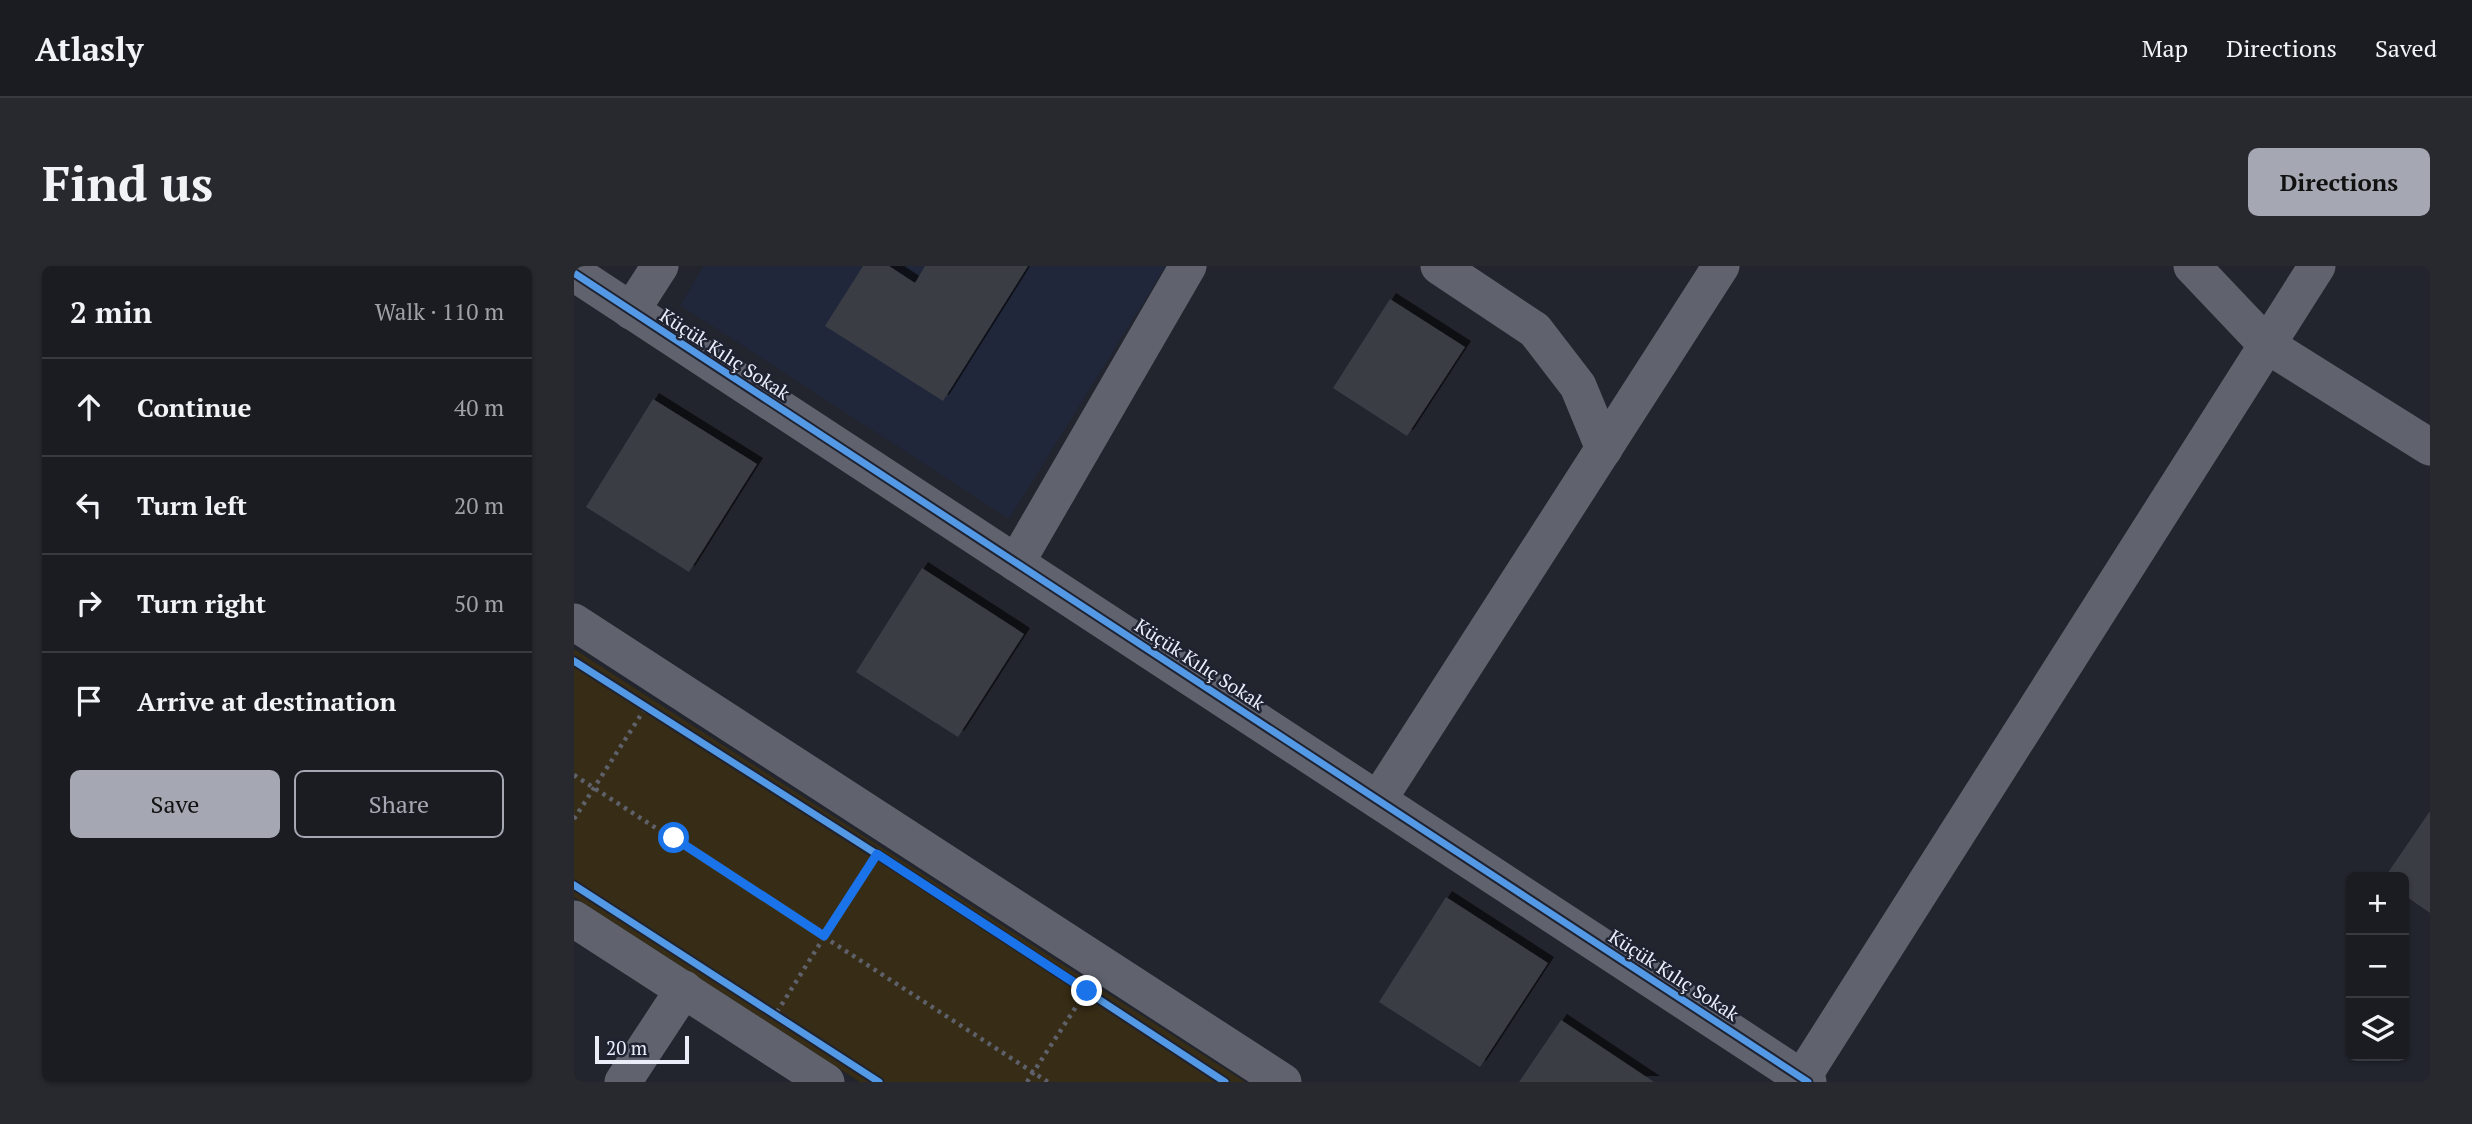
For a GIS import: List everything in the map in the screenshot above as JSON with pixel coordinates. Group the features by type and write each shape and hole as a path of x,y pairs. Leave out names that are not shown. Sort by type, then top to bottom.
{"street":[{"path":"631,311 660,266"},
{"path":"1016,563 1188,266"},
{"path":"1439,266 1535,330 1578,386 1604,449"},
{"path":"1378,800 1721,266"},
{"path":"2192,266 2267,345 2430,447"},
{"path":"1805,1080 2317,266"},
{"name":"Küçük Kılıç Sokak","path":"574,273 1805,1080"},
{"path":"574,622 651,700 1283,1082"},
{"path":"574,919 826,1082"},
{"path":"623,1082 684,989"}],"path":[{"path":"574,820 651,700"},
{"path":"574,775 1048,1082"},
{"path":"865,846 888,861"},
{"path":"775,1014 877,854"},
{"path":"1076,984 1098,999"},
{"path":"1027,1082 1087,991"},
{"path":"764,1007 786,1021"}],"shaded area":[{"path":"704,266 1166,266 1009,519 680,305"},
{"path":"574,649 1245,1082 860,1082 574,897"}],"building":[{"path":"863,266 889,266 915,283 925,266 1028,266 943,401 825,326"},
{"path":"1390,299 1465,347 1407,436 1333,388"},
{"path":"653,399 757,464 689,572 586,507"},
{"path":"922,568 1024,634 958,737 856,672"},
{"path":"2430,811 2430,913 2409,898 2409,872 2388,872"},
{"path":"1446,897 1548,963 1480,1067 1379,1002"},
{"path":"1561,1020 1654,1082 1519,1082"}],"cycle path":[{"path":"574,273 1808,1082"},
{"path":"574,661 911,876 1225,1082"},
{"path":"574,885 879,1082"}],"route":[{"path":"674,838 824,936 877,854 1087,991"}]}
